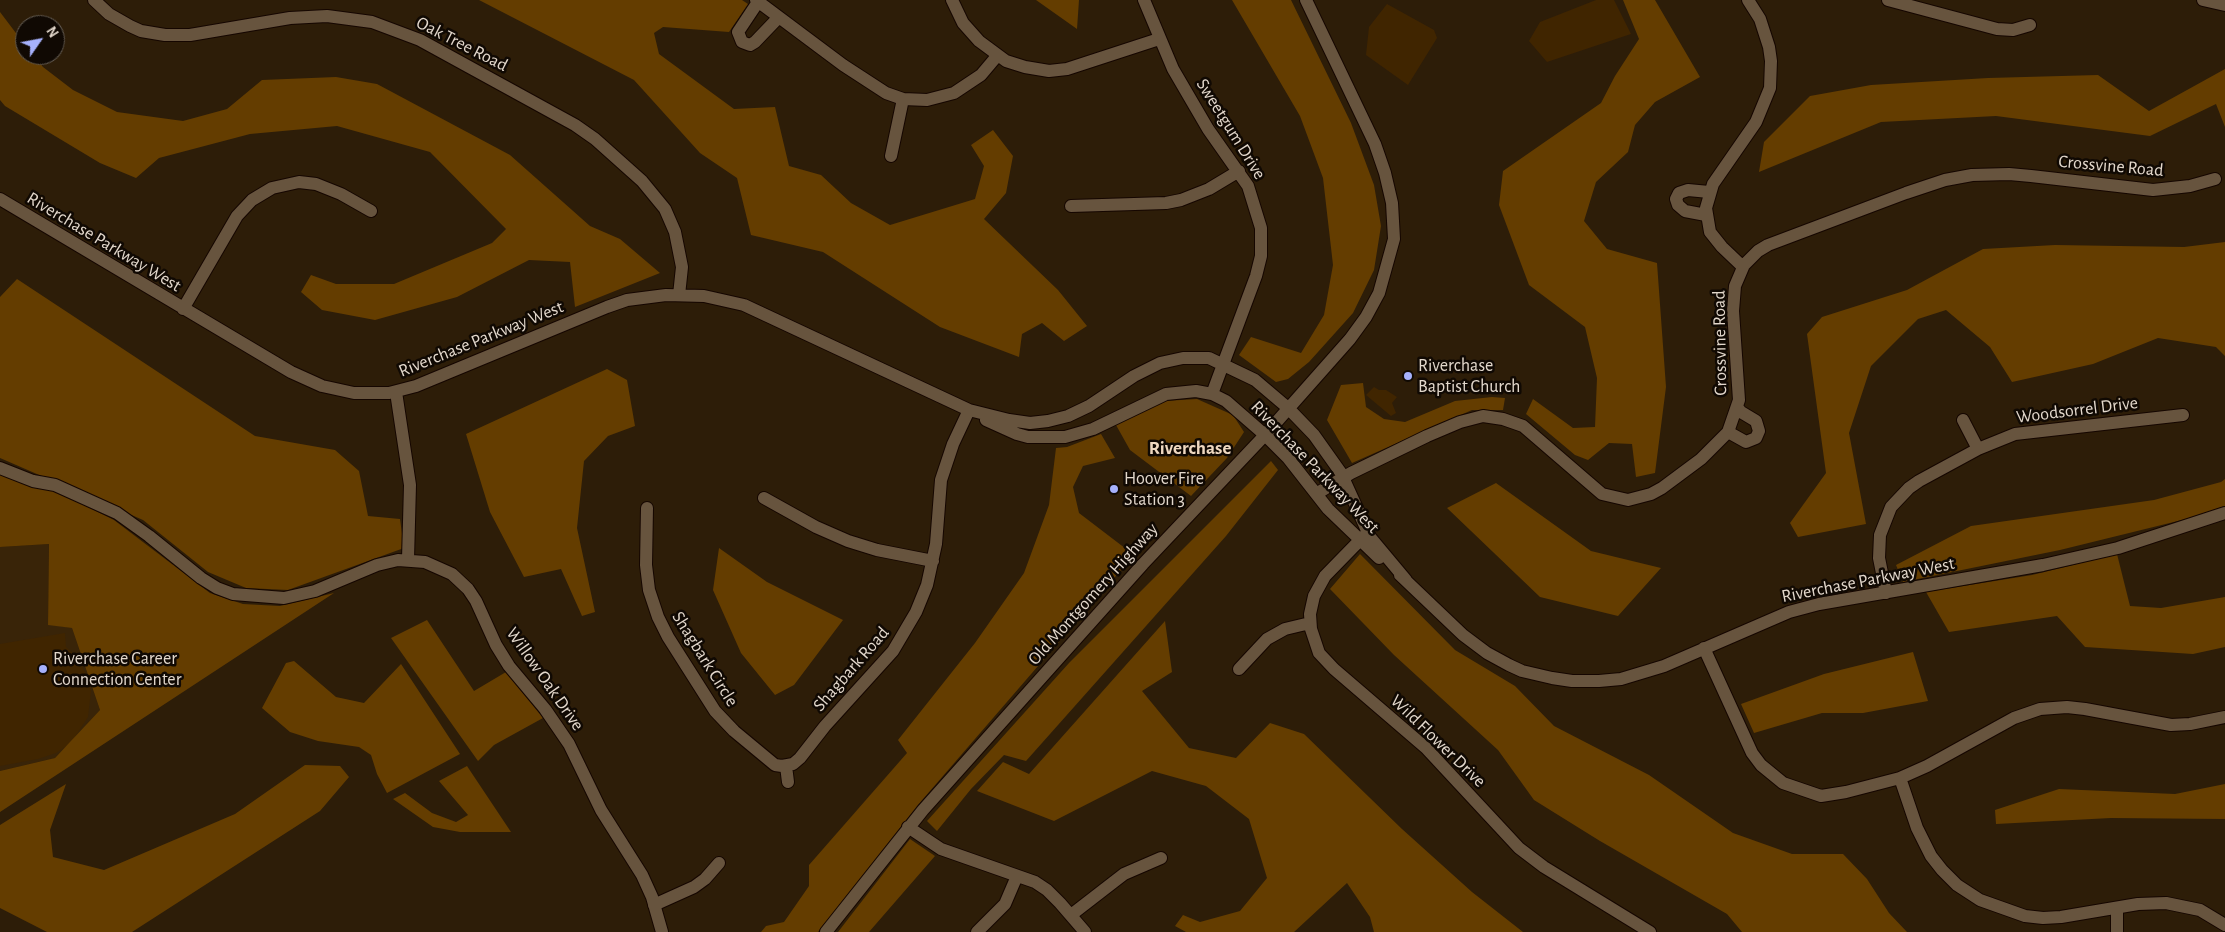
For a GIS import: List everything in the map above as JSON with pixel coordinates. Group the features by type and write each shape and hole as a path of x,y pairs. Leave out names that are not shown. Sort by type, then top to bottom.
{"street":[{"name":"Oak Tree Road","path":"94,0 109,14 130,26 141,31 165,35 190,35 290,18 327,16 372,22 420,40 575,125 642,181 662,204 675,232 682,267 679,295"},
{"path":"952,0 960,19 971,33 997,56 1025,67 1056,71 1082,66 1159,39"},
{"name":"Sweetgum Drive","path":"1144,0 1173,69 1194,106 1248,186 1259,214 1261,256 1243,316 1212,394"},
{"name":"Old Montgomery Highway","path":"826,932 908,827 1142,564 1264,435 1350,339 1379,293 1394,239 1392,203 1381,160 1306,0"},
{"path":"1743,267 1710,232 1706,215 1709,192 1725,165 1756,122 1770,88 1770,47 1760,19 1748,0"},
{"path":"1888,0 1996,29 2013,30 2030,25"},
{"path":"2203,0 2225,5"},
{"path":"778,18 755,42 750,45 742,42 738,32 757,1 874,86 903,99 927,100 954,94 981,75 997,56"},
{"path":"891,156 903,99"},
{"path":"1071,206 1166,203 1181,200 1209,189 1239,171"},
{"name":"Crossvine Road","path":"1316,494 1343,478 1460,422 1483,416 1503,418 1522,426 1602,494 1619,499 1638,499 1662,488 1701,459 1728,432 1737,407 1739,385 1733,296 1743,267 1751,257 1768,245 1945,180 1972,175 2008,174 2153,190 2190,186 2215,179"},
{"path":"183,308 237,216 252,200 272,188 299,182 316,184 341,194 371,211"},
{"path":"1706,215 1685,211 1678,205 1676,199 1679,193 1688,190 1709,192"},
{"name":"Riverchase Parkway West","path":"0,199 311,382 354,393 396,392 438,378 606,307 645,297 679,295 726,300 762,312 969,410 991,424 1017,434 1054,438 1086,432 1166,394 1196,392 1212,394 1226,401 1288,458 1328,509 1378,549 1406,580 1463,635 1487,652 1522,670 1572,681 1621,679 1664,666 1789,612 2043,565 2118,548 2225,514"},
{"name":"Riverchase Parkway West","path":"969,410 1030,423 1048,421 1068,416 1089,406 1134,376 1160,363 1198,357 1223,364 1255,380 1288,408 1322,444 1343,478 1363,536"},
{"path":"396,392 410,485 408,560"},
{"path":"1728,432 1746,442 1756,438 1759,431 1756,421 1741,412 1737,407"},
{"name":"Shagbark Road","path":"786,766 800,758 825,726 893,651 925,594 936,544 941,480 950,452 969,410"},
{"name":"Woodsorrel Drive","path":"1886,593 1878,549 1880,535 1891,507 1909,488 1978,449 2015,434 2183,415"},
{"path":"1963,420 1978,449"},
{"name":"Willow Oak Drive","path":"0,468 34,481 56,485 116,513 150,536 201,578 217,588 233,594 247,597 284,598 315,591 377,564 408,560 425,562 444,570 458,579 476,601 496,645 509,666 545,709 569,744 601,810 634,861 654,905 662,932"},
{"path":"764,498 816,527 848,541 886,552 933,561"},
{"name":"Shagbark Circle","path":"648,508 646,565 649,590 658,617 668,637 721,718 770,762 786,766"},
{"name":"Wild Flower Drive","path":"1363,536 1325,576 1318,587 1311,605 1310,623 1315,645 1325,660 1426,748 1519,848 1544,867 1650,932"},
{"path":"1239,669 1266,639 1285,629 1310,623"},
{"path":"1704,648 1752,753 1761,765 1783,784 1821,796 1846,792 1900,778 1927,766 2014,718 2040,709 2067,707 2084,709 2171,725 2204,722 2225,717"},
{"path":"786,766 788,782"},
{"path":"1900,778 1917,828 1931,856 1957,885 1980,900 2025,916 2043,918 2152,903 2183,906 2200,910 2225,926"},
{"path":"908,827 940,848 1035,882 1047,890 1085,932"},
{"path":"1071,915 1124,874 1161,858"},
{"path":"654,905 694,887 705,879 720,863"},
{"path":"977,932 1005,904 1017,876"},
{"path":"2116,908 2117,932"}],"shaded area":[{"path":"479,0 742,0 748,4 729,32 663,27 654,33 659,54 734,109 775,107 789,166 821,175 851,203 890,225 975,199 984,166 971,145 993,130 1013,156 1006,193 984,219 1058,290 1087,326 1064,341 1042,323 1022,334 1019,357 940,327 823,252 751,235 737,178 700,153 634,80"},
{"path":"1036,0 1079,0 1077,29"},
{"path":"1232,0 1291,0 1351,123 1374,185 1381,226 1374,270 1353,313 1309,362 1288,379 1276,382 1239,355 1251,337 1301,353 1324,315 1333,265 1323,178 1300,116"},
{"path":"1596,0 1614,0 1631,34 1547,62 1529,41 1540,22"},
{"path":"1623,0 1655,0 1700,77 1655,102 1635,125 1628,152 1596,182 1584,221 1607,249 1657,263 1666,387 1655,473 1636,477 1632,444 1609,443 1588,460 1575,455 1526,414 1533,399 1573,428 1595,427 1597,378 1585,327 1529,285 1499,205 1503,171 1601,103 1615,76 1639,39"},
{"path":"1387,4 1434,30 1437,38 1408,85 1366,55 1369,27"},
{"path":"0,12 15,32 15,65 41,65 73,90 117,112 183,121 227,109 262,80 336,77 377,84 510,155 590,226 620,239 660,273 575,307 570,262 529,260 457,297 375,320 322,310 301,292 311,275 336,284 394,284 492,243 506,229 430,152 337,126 250,134 159,158 136,178 100,163 5,106 0,100"},
{"path":"2225,69 2225,127 2216,104 2150,136 1996,116 1881,122 1759,172 1764,142 1810,96 1871,85 1988,78 2098,75 2149,111"},
{"path":"2225,242 2225,356 2216,347 2158,338 2093,364 2012,382 1990,347 1946,310 1918,319 1871,366 1849,433 1866,524 1798,537 1790,523 1826,473 1807,334 1822,317 1907,290 1983,249 2055,245 2184,247"},
{"path":"17,279 255,436 335,450 359,471 368,516 400,519 404,548 288,590 246,588 208,572 143,520 0,458 0,297"},
{"path":"607,369 627,380 635,426 608,436 584,461 577,528 595,612 582,616 561,569 524,577 490,512 466,434"},
{"path":"1363,383 1366,407 1384,419 1405,422 1455,401 1492,397 1505,398 1503,410 1472,410 1352,463 1327,420 1341,385"},
{"path":"1374,387 1379,390 1386,390 1397,397 1392,403 1396,413 1391,416 1366,395"},
{"path":"1197,399 1233,415 1244,432 1227,458 1191,496 1130,450 1116,425 1164,401"},
{"path":"1101,434 1115,458 1083,466 1073,487 1079,513 1134,555 917,806 818,932 761,932 766,926 784,922 809,886 809,865 907,753 898,740 975,643 1024,573 1049,505 1056,448 1067,447"},
{"path":"1271,461 1278,470 1226,536 1026,761 1004,755 971,789 937,831 927,821 1069,663"},
{"path":"0,471 60,493 114,520 210,593 243,604 280,606 334,593 0,812 0,771 55,758 100,710 72,628 48,625 49,544 0,547"},
{"path":"2225,479 2225,506 2186,519 2060,550 1903,582 1896,565 1971,526 2154,500 2221,482"},
{"path":"1496,483 1591,551 1661,568 1618,616 1540,597 1447,508"},
{"name":"Riverchase Career Connection Center","path":"49,544 48,624 72,628 100,710 55,758 0,771 0,547"},
{"path":"719,548 767,582 843,620 794,685 775,695 741,653 713,590"},
{"path":"1360,554 1455,650 1515,686 1554,726 1649,775 1733,833 1792,854 1843,854 1867,879 1889,913 1907,932 1742,932 1727,914 1600,841 1534,800 1498,750 1394,655 1330,589"},
{"path":"2117,554 2130,606 2161,608 2225,597 2225,647 2193,654 2085,647 2057,616 1949,632 1926,592 2032,575"},
{"path":"427,620 474,691 506,672 543,718 494,745 478,761 391,638"},
{"path":"1165,621 1172,672 1142,691 1189,748 1236,758 1270,723 1304,734 1402,829 1472,892 1523,932 1374,932 1370,917 1347,883 1294,932 1186,932 1175,926 1183,915 1200,922 1240,911 1267,878 1249,819 1206,786 1152,771 1054,821 977,791 1003,762 1029,774"},
{"name":"Riverchase Career Connection Center","path":"65,633 66,647 78,659 86,674 91,691 88,717 71,743 56,753 38,759 0,766 0,644"},
{"path":"1913,652 1928,701 1863,713 1822,713 1754,733 1741,704 1824,674"},
{"path":"294,661 336,697 364,703 401,664 460,754 387,793 377,774 371,755 359,747 318,741 290,732 262,708 286,663"},
{"path":"305,765 340,766 349,777 320,811 132,932 47,932 0,908 0,825 66,784 50,830 53,857 104,870 235,814"},
{"path":"467,766 511,832 460,832 433,827 393,799 405,793 432,813 456,822 468,815 439,781"},
{"path":"2225,784 2225,819 2111,818 1996,824 1995,810 2059,789 2175,794"},
{"path":"910,839 935,856 869,932 838,932"}],"place":[{"name":"Riverchase Baptist Church","path":"1408,376"},
{"name":"Hoover Fire Station 3","path":"1114,489"},
{"name":"Riverchase Career Connection Center","path":"43,669"}],"district":[{"name":"Riverchase","path":"1190,448"}]}
